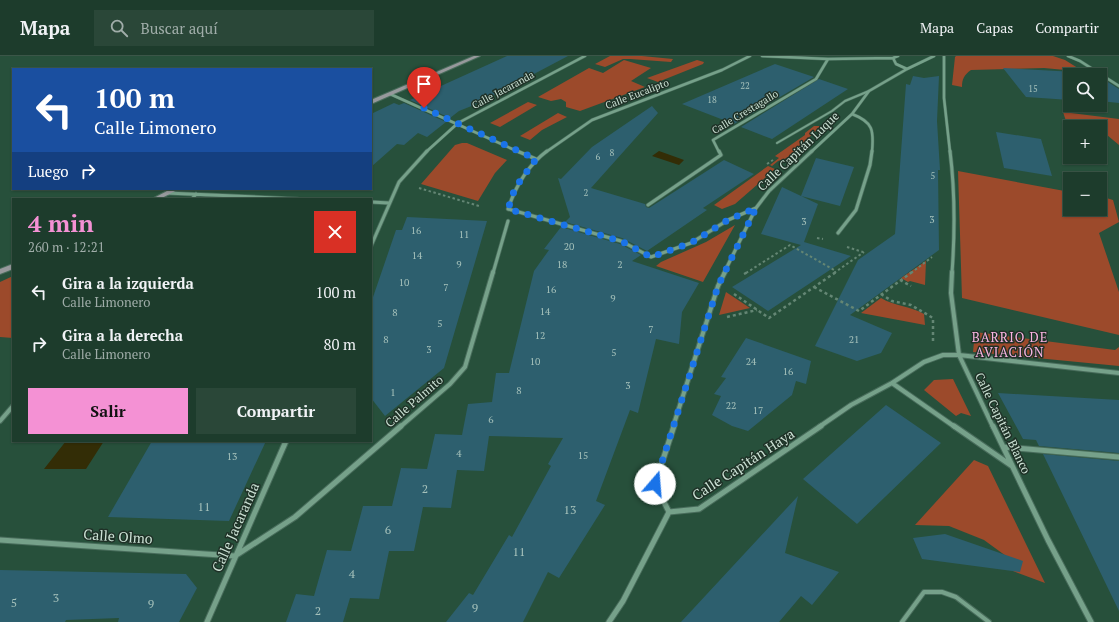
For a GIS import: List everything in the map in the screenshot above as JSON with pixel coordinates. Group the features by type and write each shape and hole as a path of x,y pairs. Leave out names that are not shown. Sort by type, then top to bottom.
{"street":[{"path":"372,102 478,56"},
{"name":"Calle Jacaranda","path":"372,244 399,182 429,148 458,123 585,56"},
{"name":"Calle Eucalipto","path":"750,56 722,70 592,120 536,159 515,188 508,209 621,241 651,257 691,243 728,220 756,208"},
{"path":"762,56 828,59 893,58 898,56"},
{"name":"Calle Capitán Luque","path":"669,512 655,484 719,284 756,208 769,192 793,168 852,114 870,92 907,69 934,56"},
{"name":"Calle Capitán Blanco","path":"944,56 944,98 953,173 954,246 951,293 959,355 1048,540 1092,620"},
{"path":"1068,56 1080,61 1119,86"},
{"path":"893,58 896,64 907,69"},
{"name":"Calle Crestagallo","path":"648,205 721,155 713,140 816,79 828,59"},
{"path":"390,94 536,159"},
{"path":"838,233 856,210 870,165 874,134 865,119 852,114"},
{"path":"157,198 174,190"},
{"path":"168,193 278,198"},
{"path":"193,198 196,194"},
{"path":"372,202 390,203"},
{"name":"Calle Palmito","path":"235,556 295,517 450,384 465,367 508,221"},
{"path":"0,272 12,266"},
{"name":"Calle Capitán Haya","path":"669,512 699,510 851,406 892,383 924,362 943,355 959,355 1119,373"},
{"path":"892,383 1013,467"},
{"path":"0,420 12,407"},
{"name":"Calle Jacaranda","path":"207,622 286,442"},
{"path":"1004,447 1119,457"},
{"path":"609,622 623,601 669,512"},
{"name":"Calle Olmo","path":"0,540 235,556"}],"lane":[{"path":"777,143 832,111 845,101 870,92"},
{"path":"902,622 924,592 942,592 956,597 989,622"}],"path":[{"path":"767,164 776,158"},
{"path":"419,188 479,206"},
{"path":"723,287 790,245 836,272"},
{"path":"719,284 769,318 864,252"},
{"path":"814,287 859,311 932,257"},
{"path":"900,280 912,286"},
{"path":"880,294 892,301 911,305 933,318 933,348 943,355"},
{"path":"706,323 757,310"}],"shaded area":[{"path":"610,56 642,56 673,59 671,62 623,59 605,67 595,64"},
{"path":"1053,56 1065,60 1078,68 1063,68 1063,70 1044,68 971,70 964,77 962,87 952,85 955,57"},
{"path":"624,60 651,68 631,81 645,87 580,111 566,107 566,102 561,99 551,101 538,97 589,68 603,73"},
{"path":"697,60 704,62 703,64 658,82 647,78"},
{"path":"528,102 537,105 500,127 490,123"},
{"path":"1063,112 1119,119 1119,145 1107,135 1107,120 1066,120"},
{"path":"558,113 567,117 542,130 530,140 520,136"},
{"path":"814,126 821,126 787,158 778,161 772,166 770,165 779,158 775,156 805,135 805,133"},
{"path":"467,143 507,160 495,173 478,201 421,184 455,145"},
{"path":"659,151 684,160 679,165 652,156"},
{"path":"768,166 775,169 735,204 722,209 714,205"},
{"path":"958,171 1063,191 1063,216 1107,216 1107,198 1113,200 1119,222 1099,233 1119,292 1119,335 962,298"},
{"path":"735,225 703,282 656,266 661,262 706,242"},
{"path":"926,261 925,285 910,281 908,282 901,278"},
{"path":"12,276 12,338 0,337 0,282"},
{"path":"726,292 750,308 719,315"},
{"path":"881,298 924,314 925,325 861,313"},
{"path":"975,332 1115,350 1119,347 1119,366 973,352"},
{"path":"953,379 971,416 961,413 956,416 924,390 934,380"},
{"path":"65,442 103,442 86,469 44,469"},
{"path":"974,460 988,466 1045,583 1013,571 1006,556 984,540 949,526 915,525"}],"building":[{"path":"507,56 568,56 479,103 459,111 450,118 410,100"},
{"path":"775,64 814,77 734,124 682,104"},
{"path":"1003,68 1063,71 1063,100 1026,97"},
{"path":"913,76 924,78 939,76 937,121 940,170 938,170 939,250 850,315 892,333 881,353 857,361 815,346 858,260 895,234 906,84 910,85"},
{"path":"819,79 848,89 772,139 741,127"},
{"path":"1107,81 1119,89 1119,103 1107,102"},
{"path":"394,103 399,105 404,103 446,122 427,137 418,133 404,145 397,144 372,166 372,114"},
{"path":"652,106 658,113 591,188 645,204 646,207 649,208 724,160 754,174 703,208 707,210 647,251 622,238 565,222 570,217 558,178 561,179 592,147"},
{"path":"996,132 1041,139 1052,176 1004,168"},
{"path":"816,158 854,167 840,206 801,196"},
{"path":"782,187 818,204 804,242 851,256 768,311 732,287 801,245 761,234"},
{"path":"407,217 487,221 444,368 385,416 372,399 372,300 396,230 402,230"},
{"path":"561,227 620,244 641,255 632,261 699,283 682,312 679,344 656,339 638,413 630,410 596,501 605,505 559,578 548,572 523,622 446,622 469,593 473,595 509,535 512,537 551,466 548,464 563,438 489,436 484,471 457,470 451,508 423,507 414,551 389,551 379,599 350,598 343,622 286,622 296,594 314,596 327,550 351,551 363,506 392,506 401,468 427,469 435,434 462,435 468,404 492,402 496,373 509,373 534,271 549,250 544,249"},
{"path":"746,338 811,361 806,384 796,381 792,395 748,431 732,426 712,415 721,396 714,394 726,378 721,377"},
{"path":"998,393 1119,400 1119,453 1039,446 1036,440 1023,439"},
{"path":"886,405 941,443 857,524 803,479"},
{"path":"151,442 266,442 229,521 108,517"},
{"path":"1043,454 1119,461 1119,611"},
{"path":"798,496 785,553 839,572 812,605 801,596 779,622 681,622"},
{"path":"945,534 1023,561 1020,572 922,559 913,538"},
{"path":"0,570 186,574 197,588 179,622 118,622 119,618 66,620 65,622 0,622"}],"district":[{"name":"BARRIO DE AVIACIÓN","path":"1010,344"}],"route":[{"path":"424,108 536,159 515,188 508,209 621,241 651,257 691,243 728,220 756,208 718,286 655,484"}]}
